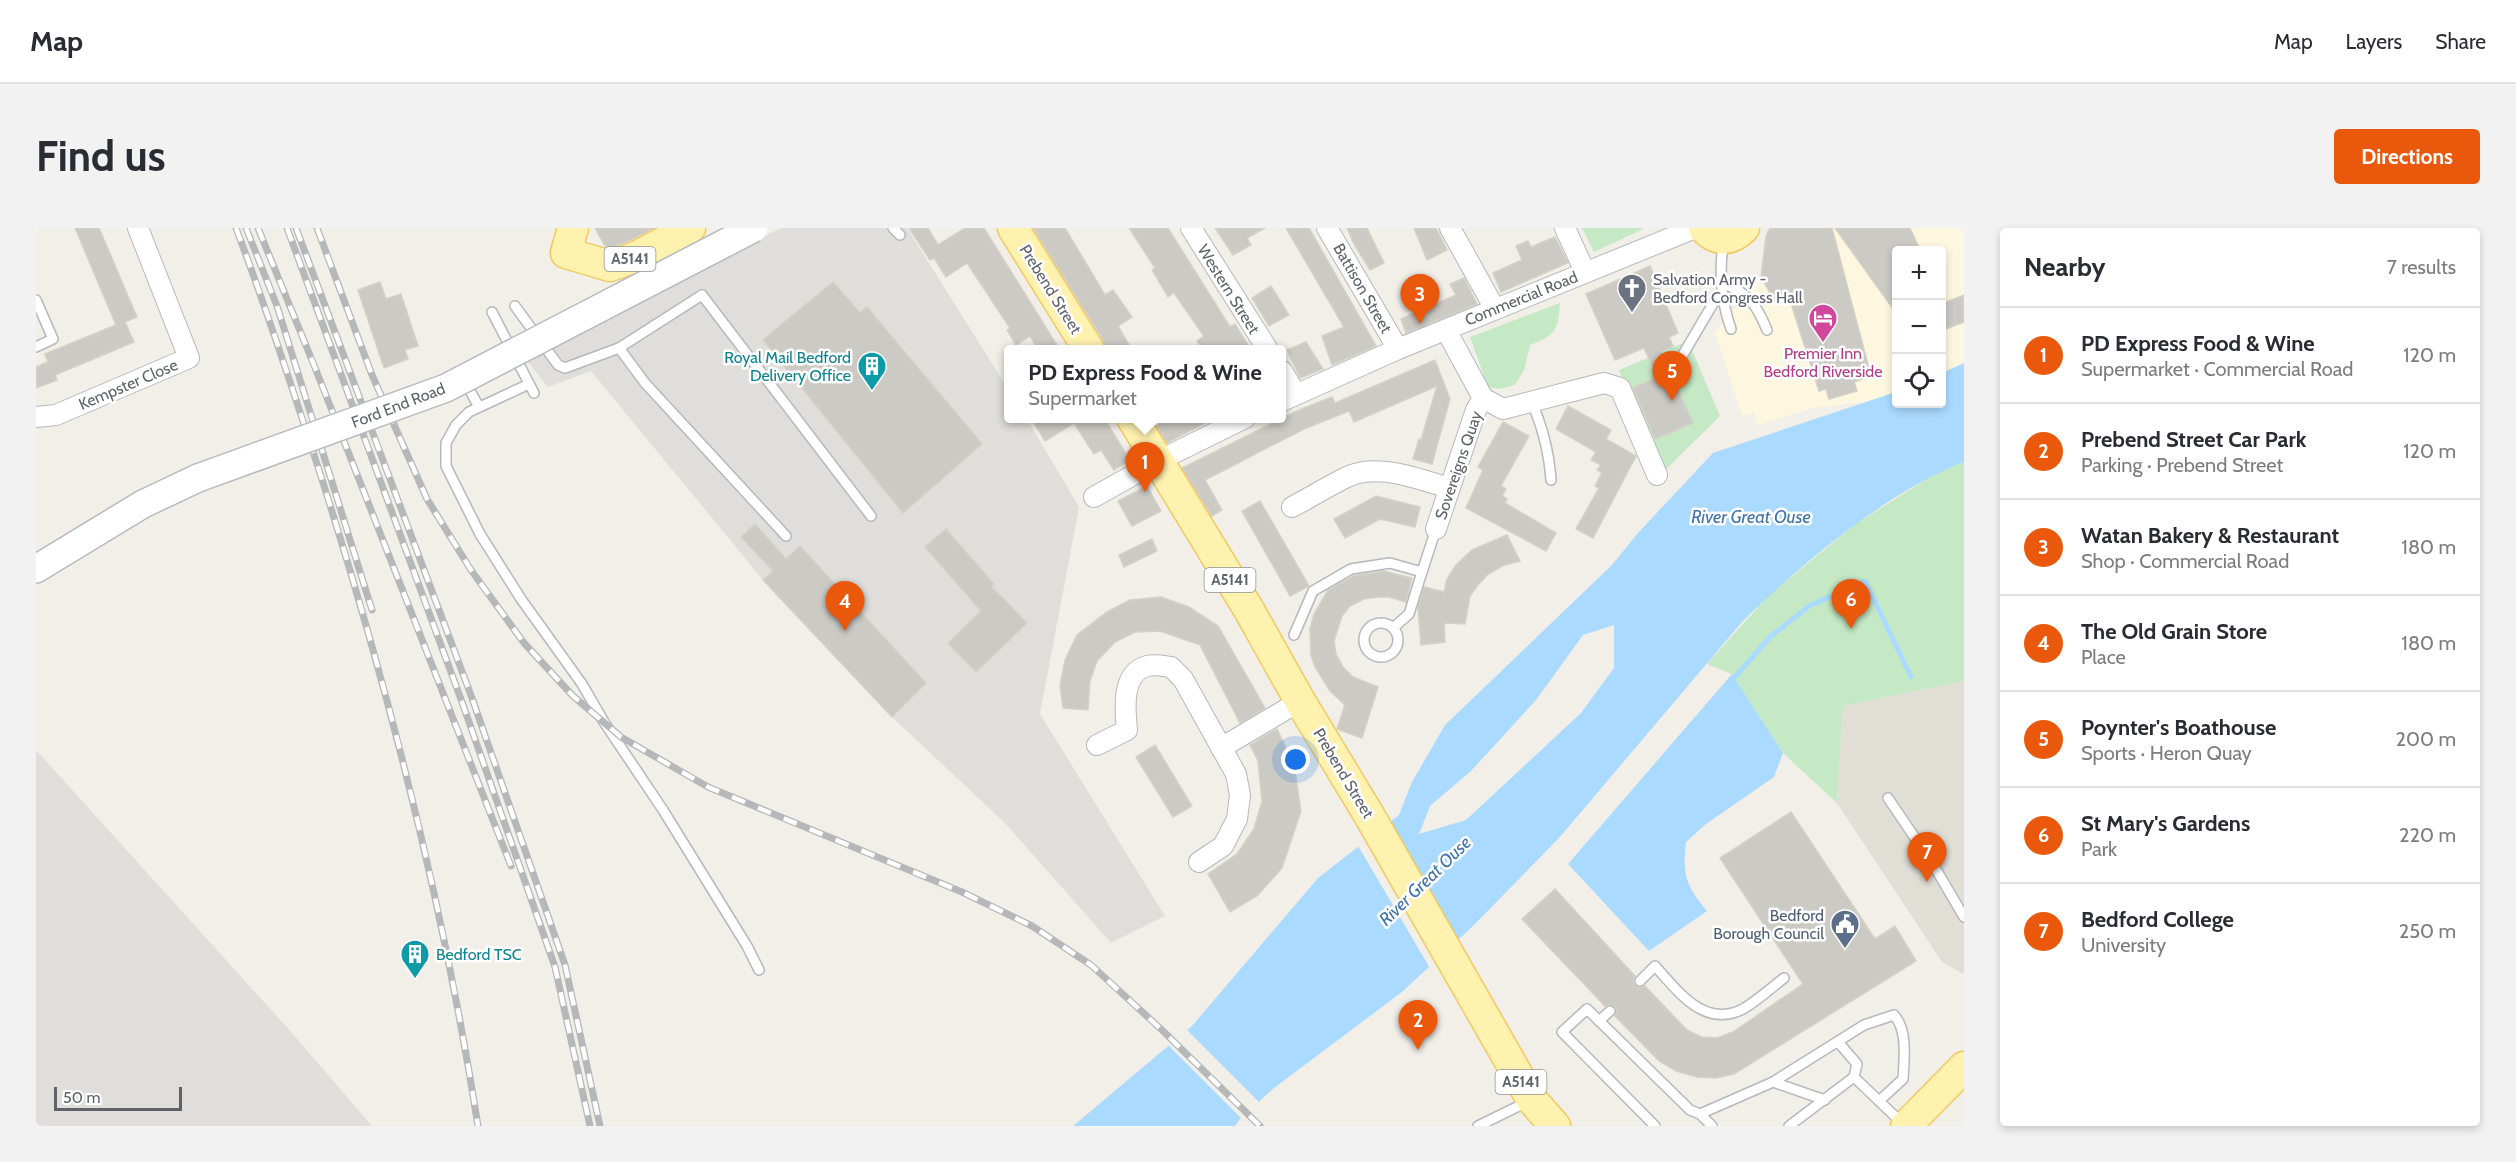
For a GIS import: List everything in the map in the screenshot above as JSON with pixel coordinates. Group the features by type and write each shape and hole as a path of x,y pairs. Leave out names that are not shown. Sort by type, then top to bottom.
{"main road":[{"name":"A5141","path":"570,241 610,266 636,257 690,228"},
{"name":"Prebend Street","path":"1013,228 1086,345"},
{"name":"Prebend Street","path":"1135,423 1369,814 1532,1100 1555,1126"},
{"path":"1906,1126 1964,1067"},
{"path":"1906,1126 1964,1099"}],"street":[{"name":"Kempster Close","path":"36,417 56,415 189,358 138,228"},
{"name":"Ford End Road","path":"36,568 143,504 198,478 446,388 754,228"},
{"name":"Western Street","path":"1191,228 1265,345"},
{"name":"Battison Street","path":"1327,228 1398,349"},
{"path":"1450,228 1495,309"},
{"path":"1565,228 1585,272"},
{"name":"Commercial Road","path":"1289,397 1398,349 1695,228"},
{"name":"Sovereigns Quay","path":"1436,529 1476,410 1483,398 1446,330"},
{"path":"1483,398 1503,409 1604,384 1620,388 1657,475"},
{"path":"1095,497 1158,461 1235,423"},
{"path":"1292,507 1351,475 1373,471 1449,488"},
{"path":"1097,745 1127,730 1125,704 1131,677 1146,666 1159,665 1171,667 1183,679 1236,774 1240,795 1238,819 1222,846 1199,862"},
{"path":"1221,748 1300,701"}],"lane":[{"path":"1724,232 1722,298 1731,329"},
{"path":"1723,284 1738,289 1757,307 1767,330"},
{"path":"514,306 558,365 565,368 619,348 702,295 871,516"},
{"path":"1678,363 1714,302 1722,298"},
{"path":"36,300 53,339 36,347"},
{"path":"492,312 534,393"},
{"path":"619,348 645,383 786,536"},
{"path":"460,374 479,407"},
{"path":"530,384 469,412 456,425 446,443 446,466 480,534 521,599 582,684 616,741 663,810 759,970"},
{"path":"1532,401 1549,454 1551,480"},
{"name":"Sovereigns Quay","path":"1393,627 1409,614 1436,529"},
{"path":"1294,635 1313,591 1351,569 1390,562 1422,573"},
{"path":"1888,798 1934,866 1964,917"},
{"path":"1640,981 1655,966 1689,1002 1704,1012 1725,1014 1743,1009 1784,978"},
{"path":"1655,1126 1562,1032 1587,1009 1690,1110 1700,1114 1712,1126"},
{"path":"1599,1021 1610,1011"},
{"path":"1700,1114 1773,1082 1864,1025 1894,1015 1901,1022 1904,1051 1903,1079 1879,1101"},
{"path":"1789,1126 1854,1077 1857,1064 1838,1042"},
{"path":"1854,1077 1906,1126"},
{"path":"1773,1082 1825,1100"},
{"path":"1478,1126 1532,1100"}],"shaded area":[{"path":"781,228 907,228 1004,383 1004,423 1029,423 1079,507 1040,714 1165,916 1111,943 1005,823 892,717 763,580 591,371 548,387 523,356"},
{"path":"1770,228 1964,228 1964,363 1946,371 1946,246 1892,246 1892,394 1874,401 1812,408 1758,425 1754,412 1742,416 1715,333 1761,277 1766,236"},
{"path":"1964,681 1964,974 1942,962 1837,803 1843,706"},
{"path":"36,750 292,1033 372,1126 36,1126"}],"green space":[{"path":"1582,228 1642,228 1643,229 1594,252"},
{"path":"1560,303 1554,330 1545,338 1530,345 1524,370 1515,385 1499,389 1488,387 1470,337"},
{"path":"1681,344 1692,350 1720,416 1661,474 1619,370"},
{"path":"1964,462 1964,681 1843,706 1837,803 1783,753 1732,674 1707,664 1769,595 1856,524 1938,472"}],"water":[{"name":"River Great Ouse","path":"1964,363 1964,462 1905,491 1876,510 1818,554 1765,600 1742,622 1559,838 1474,925 1402,992 1274,1088 1235,1126 1073,1126 1192,1026 1318,878 1399,815 1412,782 1445,725 1612,565 1638,533 1713,453 1892,393 1892,408 1946,408 1946,371","holes":["1614,625 1614,668 1581,713 1466,820 1419,834 1430,806 1471,771 1536,700 1583,635"]},
{"path":"1732,674 1783,753 1774,777 1706,824 1686,842 1687,879 1694,894 1707,911 1649,951 1568,864"}],"pier":[{"path":"1389,819 1460,942 1431,970 1357,844"},
{"path":"1185,1028 1261,1104 1243,1120 1168,1045"}],"building":[{"path":"75,228 99,228 137,317 125,322 134,342 55,375 57,380 36,388 36,367 48,362 45,354 116,325"},
{"path":"595,228 654,228 610,248 605,246"},
{"path":"909,228 928,228 938,245 965,228 984,228 1057,345 1035,345 1030,336 1016,345 1007,330 1010,328 967,263 946,277 934,258 930,260"},
{"path":"1033,228 1065,228 1105,295 1113,290 1132,317 1118,326 1129,345 1105,345"},
{"path":"1129,228 1168,228 1230,327 1235,324 1248,345 1200,345 1197,341 1204,336 1174,293 1168,297 1152,270 1155,268"},
{"path":"1215,228 1265,228 1247,238 1251,245 1233,255"},
{"path":"1286,228 1309,228 1376,346 1332,365 1322,336 1344,327"},
{"path":"1347,228 1367,228 1384,263 1370,270"},
{"path":"1414,228 1436,228 1447,250 1427,260"},
{"path":"1770,228 1832,228 1871,376 1854,382 1857,391 1829,399 1826,389 1819,391 1789,297 1774,300 1761,277 1766,236"},
{"path":"1835,228 1910,228 1918,246 1892,246 1892,307"},
{"path":"1555,237 1568,263 1501,292 1493,273 1522,260 1516,246 1528,241 1531,247"},
{"name":"Salvation Army - Bedford Congress Hall","path":"1650,266 1678,333 1669,337 1673,346 1661,351 1693,423 1655,439 1633,388 1657,377 1644,348 1615,360 1586,294"},
{"path":"1464,278 1477,304 1406,333 1401,319 1456,295 1450,284"},
{"path":"380,282 386,299 401,294 418,346 405,350 408,359 384,368 358,290"},
{"name":"Royal Mail Bedford Delivery Office","path":"833,282 860,313 867,307 982,444 903,513 763,340"},
{"path":"1271,286 1289,315 1269,326 1252,298"},
{"path":"1964,295 1964,322 1946,329 1946,302"},
{"path":"1306,342 1323,369 1300,378 1287,350"},
{"path":"1435,360 1450,399 1432,464 1413,459 1437,386 1354,422 1349,411 1304,429 1205,480 1222,510 1212,516 1182,468 1273,423 1286,423 1286,416 1299,410 1332,397 1335,403"},
{"path":"1568,406 1611,430 1606,439 1636,456 1593,538 1576,529 1599,488 1595,486 1602,473 1597,470 1601,465 1591,460 1596,452 1556,429"},
{"path":"1503,422 1529,436 1501,486 1506,489 1502,496 1507,499 1505,503 1556,533 1546,551 1466,508 1483,470 1478,467"},
{"path":"1034,423 1074,423 1045,441"},
{"path":"1074,423 1107,423 1130,460 1114,470 1101,450 1094,454"},
{"path":"1162,423 1205,423 1167,443 1157,426"},
{"path":"1147,486 1161,511 1132,526 1118,501"},
{"path":"1376,496 1420,507 1415,527 1380,519 1345,538 1334,519"},
{"path":"1260,501 1309,586 1290,596 1242,511"},
{"path":"755,524 786,559 800,546 926,683 892,717 763,580 773,571 741,537"},
{"path":"946,529 994,584 991,586 1027,623 976,672 948,643 981,611 925,547"},
{"path":"1507,535 1520,561 1502,566 1487,575 1470,596 1465,624 1444,623 1445,642 1421,645 1418,607 1424,587 1444,592 1447,579 1456,565 1472,550"},
{"path":"1152,539 1157,551 1124,567 1119,555"},
{"path":"1383,571 1412,578 1406,602 1389,597 1377,597 1364,599 1350,606 1342,616 1334,641 1336,654 1343,667 1353,677 1378,687 1362,738 1337,729 1345,705 1330,691 1315,667 1311,655 1310,629 1314,614 1328,590 1353,576"},
{"path":"1161,597 1189,607 1218,626 1265,708 1240,723 1200,645 1160,631 1135,632 1115,642 1097,661 1090,681 1088,710 1063,708 1060,685 1065,660 1077,635 1107,612 1130,600"},
{"path":"1277,729 1294,765 1301,811 1282,868 1257,896 1230,912 1208,874 1237,854 1254,829 1262,801 1258,761 1250,745"},
{"path":"1155,745 1192,806 1173,817 1136,757"},
{"name":"Bedford Borough Council","path":"1791,812 1875,939 1895,926 1916,961 1734,1074 1716,1078 1697,1077 1676,1071 1659,1061 1615,1016 1617,1010 1615,1006 1609,1004 1605,1006 1522,919 1555,889 1635,976 1633,980 1635,985 1639,988 1645,986 1687,1030 1701,1037 1717,1038 1733,1032 1803,984 1720,858"}],"waterway":[{"path":"1734,678 1770,637 1809,606 1865,581 1911,677"}],"railway":[{"path":"236,228 318,467 390,711 448,959 478,1126"},
{"path":"246,228 277,306 372,610"},
{"path":"258,228 511,866"},
{"path":"287,228 462,702 555,967 590,1126"},
{"path":"296,228 472,698 565,965 600,1126"},
{"path":"317,228 372,375 427,499 471,570 524,643 573,696 621,737 708,787 962,892 1032,926 1091,965 1162,1030 1260,1126"}],"place":[{"name":"Salvation Army - Bedford Congress Hall","path":"1632,314"},
{"name":"Watan Bakery & Restaurant","path":"1420,324"},
{"name":"Premier Inn Bedford Riverside","path":"1823,344"},
{"name":"Royal Mail Bedford Delivery Office","path":"872,392"},
{"name":"Poynter's Boathouse","path":"1672,401"},
{"name":"PD Express Food & Wine","path":"1145,492"},
{"name":"St Mary's Gardens","path":"1851,629"},
{"name":"The Old Grain Store","path":"845,631"},
{"name":"Bedford College","path":"1927,882"},
{"name":"Bedford Borough Council","path":"1845,950"},
{"name":"Bedford TSC","path":"415,980"},
{"name":"Prebend Street Car Park","path":"1418,1050"}]}
